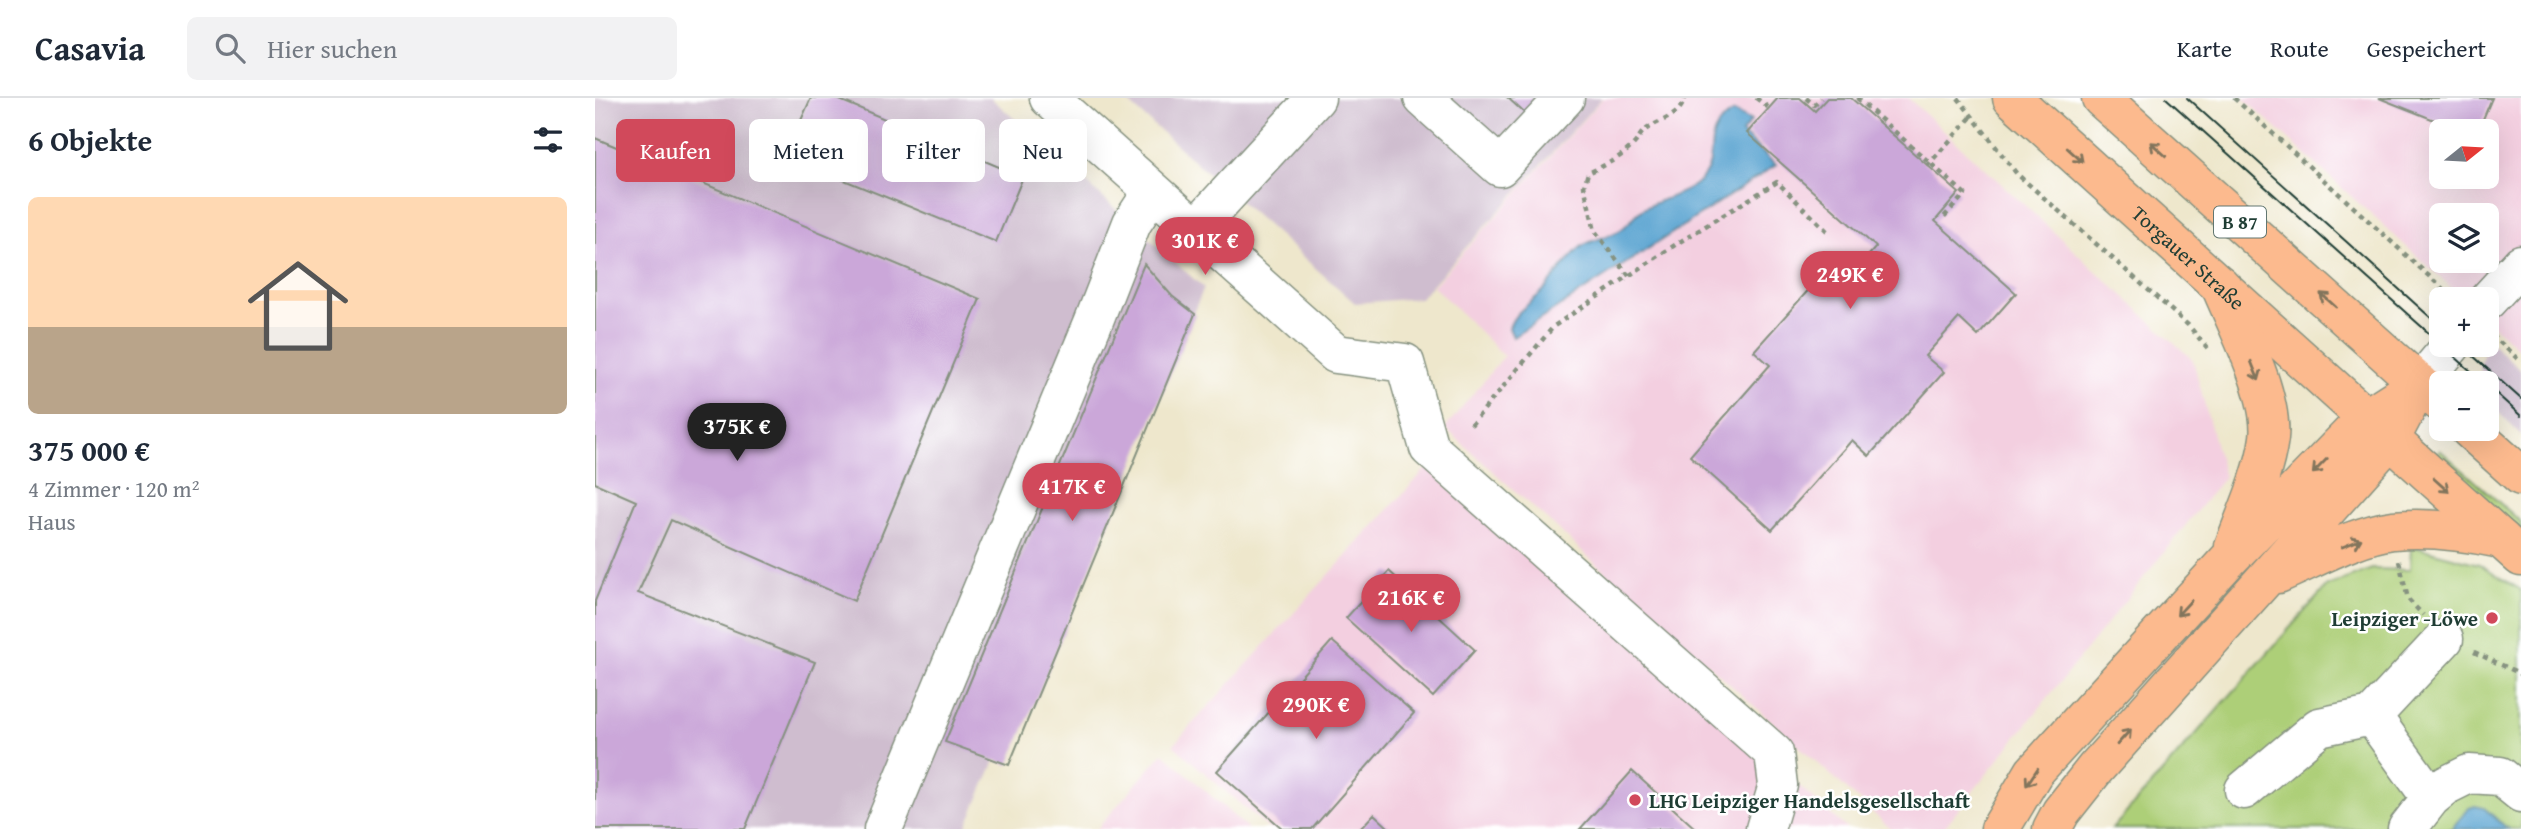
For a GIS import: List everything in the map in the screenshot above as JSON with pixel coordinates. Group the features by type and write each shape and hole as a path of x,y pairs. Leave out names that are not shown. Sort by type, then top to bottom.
{"main road":[{"name":"Torgauer Straße","path":"2012,98 2379,428"},
{"name":"B 87","path":"2101,98 2429,392"},
{"path":"2220,285 2262,387 2269,419 2269,437 2257,486 2230,558"},
{"path":"2000,829 2034,772 2230,558 2379,428 2429,394"},
{"path":"2052,829 2061,812 2095,769 2266,579 2379,428"},
{"name":"B 87","path":"2379,428 2511,548"},
{"path":"2482,441 2509,466"},
{"path":"2266,579 2355,541 2395,530 2468,532 2511,548"}],"street":[{"path":"1049,98 1336,354 1405,363 1429,447 1774,753 1778,785 1765,829"},
{"path":"1196,228 1316,98"},
{"path":"1423,98 1500,167 1565,98"},
{"path":"883,829 1132,223 1153,191"},
{"path":"2499,288 2521,264"},
{"path":"2244,790 2319,727 2372,716 2444,639"},
{"path":"2372,716 2431,798"},
{"path":"2407,829 2431,798 2469,774 2500,776 2521,793"}],"path":[{"path":"1629,276 1595,231 1584,186 1588,173 1607,164 1634,144 1643,132 1672,116 1682,108 1685,98"},
{"path":"1756,98 1767,106 1772,98"},
{"path":"1807,98 1814,105 1821,98"},
{"path":"1857,98 1928,164 1965,194 1941,220"},
{"path":"1958,98 2017,174 2188,325 2212,354"},
{"path":"2234,98 2442,287"},
{"path":"1928,164 1972,115"},
{"path":"1471,425 1554,326 1678,243 1777,182 1827,231"},
{"path":"2499,341 2521,362"}],"shaded area":[{"path":"595,98 991,98 1015,119 999,119 999,182 1085,182 1204,288 965,829 595,829"},
{"path":"1123,98 1602,98 1420,298 1355,303"},
{"path":"1603,98 1908,98 2193,360 2224,477 1943,829 1891,829 1445,428 1504,356 1433,286"},
{"path":"2243,98 2521,98 2521,351 2499,331 2499,287 2451,287 2435,273 2499,273 2499,203 2429,203 2429,267"},
{"path":"2499,350 2521,370 2521,435 2499,413 2499,371 2480,371 2482,357 2499,357"},
{"path":"1435,459 1847,829 1269,829 1173,745"},
{"path":"1163,753 1176,764 1248,829 1097,829"}],"green space":[{"path":"2440,450 2521,522 2521,534 2437,459 2436,454"},
{"path":"2411,546 2479,564 2521,590 2521,829 2112,829 2327,586 2372,569 2410,570"}],"water":[{"path":"1734,112 1751,121 1742,133 1776,165 1513,337 1509,328 1515,317 1541,293 1579,248 1619,231 1643,209 1684,192 1705,175 1715,130"},
{"path":"2469,808 2484,808 2508,829 2451,829"}],"building":[{"path":"811,98 835,98 885,119 882,119 882,182 985,182 985,161 999,167 999,182 1021,182 996,242 849,182 868,182 868,119 802,119"},
{"path":"1508,98 1550,98 1531,119"},
{"path":"1778,98 1800,98 1815,111 1827,98 1851,98 1959,193 1935,221 2016,293 1978,336 1959,318 1925,356 1944,372 1869,456 1852,440 1772,530 1690,456 1770,365 1754,351 1830,266 1846,281 1876,247 1747,133"},
{"path":"2379,98 2492,98 2483,119 2432,119"},
{"path":"595,138 616,147 616,182 700,182 980,299 854,601 671,520 638,593 815,662 745,829 595,829 595,601 636,501 595,483"},
{"path":"1144,264 1172,296 1195,314 1009,765 945,742"},
{"path":"1389,571 1475,650 1433,697 1346,618"},
{"path":"1332,641 1414,713 1312,829 1283,829 1217,771"},
{"name":"LHG Leipziger Handelsgesellschaft","path":"1632,771 1696,829 1580,829"},
{"path":"1374,814 1390,829 1360,829"}],"tram line":[{"path":"2166,98 2429,333"},
{"path":"2187,98 2429,316"},
{"path":"2455,357 2471,371"},
{"path":"2474,357 2521,399"},
{"path":"2499,396 2521,416"}],"place":[{"name":"Leipziger -Löwe","path":"2492,618"},
{"name":"LHG Leipziger Handelsgesellschaft","path":"1635,800"}]}
